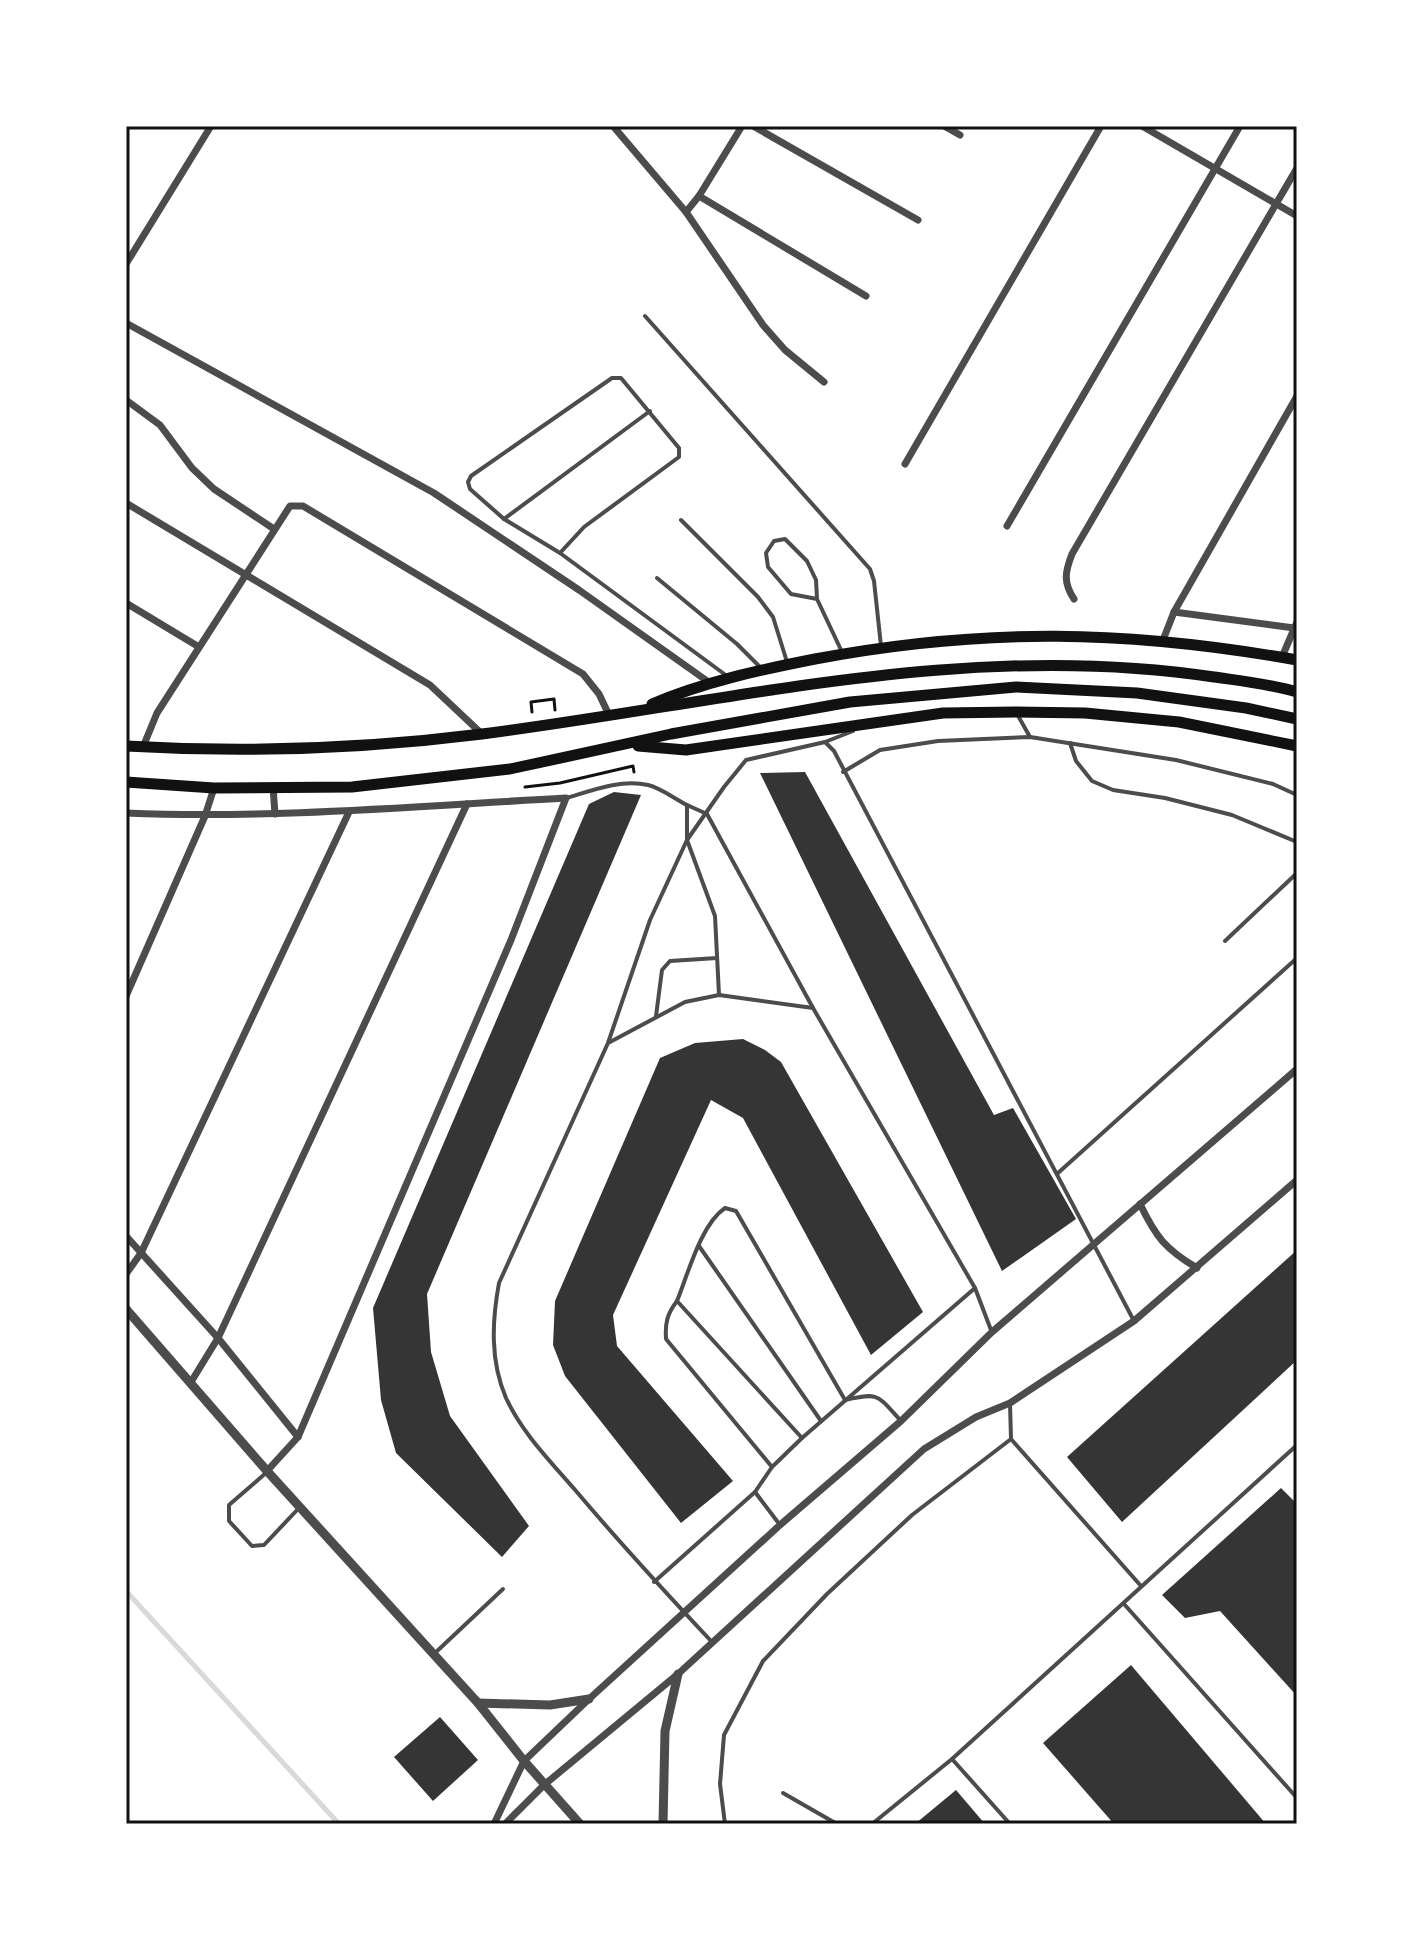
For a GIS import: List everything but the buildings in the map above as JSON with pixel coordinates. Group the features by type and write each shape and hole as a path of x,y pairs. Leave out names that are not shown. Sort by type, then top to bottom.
{"main road":[{"path":"639,709 690,687 762,670 881,646 970,637 1043,634 1163,640 1297,660"},
{"path":"126,746 283,750 354,747 482,734 894,673 1013,665 1094,664 1157,668 1297,692"},
{"path":"126,782 214,788 352,787 510,769 671,734 850,702 1016,687 1137,693 1246,708 1297,719"},
{"path":"625,744 686,750 943,713 1016,712 1085,713 1179,722 1297,746"}],"street":[{"path":"126,264 211,126"},
{"path":"613,126 686,212 763,325 785,350 824,382"},
{"path":"686,212 742,126"},
{"path":"753,126 918,220"},
{"path":"944,126 960,135"},
{"path":"905,464 1101,126"},
{"path":"1142,126 1297,216"},
{"path":"1007,526 1240,126"},
{"path":"1074,599 1066,586 1065,571 1072,554 1297,168"},
{"path":"699,196 866,296"},
{"path":"126,323 434,493 710,683"},
{"path":"1163,640 1174,612 1297,396"},
{"path":"126,400 160,425 192,468 214,489 274,529"},
{"path":"126,503 430,685 482,734"},
{"path":"143,747 157,713 290,506 303,506 583,674 599,694 609,715"},
{"path":"126,603 199,647"},
{"path":"1174,612 1296,627 1282,657"},
{"path":"273,787 275,814"},
{"path":"126,996 205,816 214,788"},
{"path":"126,813 205,816 349,812 566,798 511,940 298,1437 267,1471"},
{"path":"191,1382 218,1338 467,804"},
{"path":"126,1274 141,1253 349,812"},
{"path":"494,1824 524,1761 589,1699 780,1525 901,1421 992,1332 1297,1069"},
{"path":"505,1824 544,1785 678,1674 924,1449 976,1417 1010,1403 1134,1321 1297,1180"},
{"path":"1140,1204 1154,1231 1173,1254 1197,1268"},
{"path":"126,1236 218,1338 298,1437"},
{"path":"126,1309 267,1471 478,1703 580,1824"},
{"path":"663,1824 665,1731 678,1674"},
{"path":"478,1703 550,1705 589,1699"}],"lane":[{"path":"645,316 870,569 881,646"},
{"path":"560,553 584,527 679,457 679,448 621,378 612,378 471,476 468,482 470,489 504,519 560,553 729,678"},
{"path":"504,519 650,410"},
{"path":"681,520 758,597 773,617 787,665"},
{"path":"817,599 791,594 768,567 766,553 774,541 785,539 807,561 816,580 817,599 843,654"},
{"path":"657,578 737,644 762,670"},
{"path":"1016,712 1030,737"},
{"path":"712,1642 654,1582 528,1435 506,1397 495,1358 493,1320 499,1283 608,1043 650,920 687,840 746,760 825,742 872,722"},
{"path":"843,772 880,750 938,741 1030,737 1176,760 1273,784 1297,795"},
{"path":"825,742 834,751 1134,1321"},
{"path":"1070,743 1076,761 1092,781 1113,790 1165,798 1232,815 1297,842"},
{"path":"566,798 603,786 625,783 649,785 707,814 813,1008 975,1288 992,1332"},
{"path":"687,805 687,840 715,916 719,995"},
{"path":"1225,941 1297,873"},
{"path":"656,1016 662,970 670,961 717,958"},
{"path":"1058,1173 1297,958"},
{"path":"608,1043 685,1002 719,995 813,1008"},
{"path":"772,1467 666,1339 668,1313 677,1301 699,1246 716,1214 725,1208 736,1211 845,1400"},
{"path":"699,1246 821,1421"},
{"path":"654,1582 755,1492 772,1467 802,1438 975,1288"},
{"path":"677,1301 802,1438"},
{"path":"845,1400 869,1395 879,1397 901,1421"},
{"path":"1010,1403 1011,1439 1141,1586"},
{"path":"725,1824 720,1784 724,1735 763,1661 827,1594 912,1515 1011,1439"},
{"path":"872,1824 952,1759 1297,1445"},
{"path":"1290,1452 1297,1459"},
{"path":"267,1471 229,1505 229,1521 252,1546 264,1545 300,1507"},
{"path":"755,1492 780,1525"},
{"path":"434,1654 503,1589"},
{"path":"1124,1604 1297,1798"},
{"path":"952,1759 1010,1824"},
{"path":"783,1793 837,1824"}],"path":[{"path":"528,713 556,710 554,699 531,702"}],"waterway":[{"path":"126,1591 339,1824"}]}
